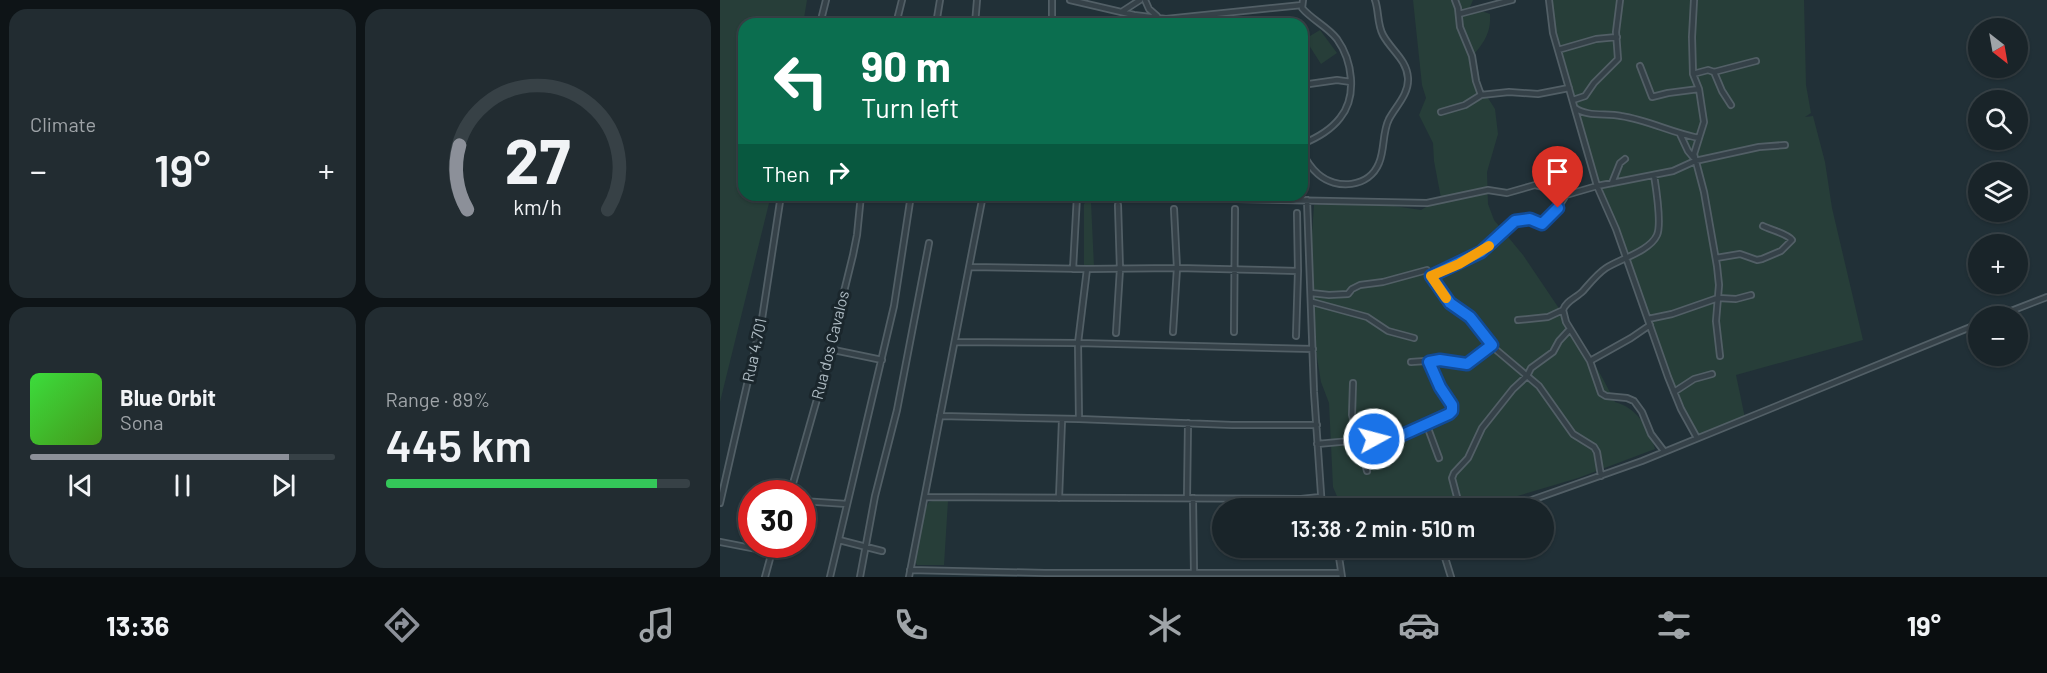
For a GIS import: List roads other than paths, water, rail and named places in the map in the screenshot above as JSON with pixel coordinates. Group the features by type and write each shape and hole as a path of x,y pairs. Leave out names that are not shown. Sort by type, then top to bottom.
{"street":[{"path":"822,18 826,0"},
{"path":"898,18 902,0"},
{"path":"937,18 940,0"},
{"path":"976,18 977,0"},
{"path":"1052,0 1052,18"},
{"path":"1070,0 1160,18 1180,18 1302,2 1306,12 1321,22 1336,37 1345,53 1351,82 1348,103 1342,116 1331,128 1308,141"},
{"path":"1121,12 1140,0"},
{"path":"1145,0 1149,9 1160,18"},
{"path":"1308,160 1317,173 1328,182 1352,185 1373,173 1380,163 1383,133 1407,89 1408,78 1402,61 1382,33 1375,0"},
{"path":"1455,0 1460,27 1472,56 1481,95"},
{"path":"1459,14 1512,0"},
{"path":"1549,0 1553,33 1597,186 1626,258 1674,392 1697,438"},
{"path":"1572,100 1585,96 1594,83 1618,59 1616,24 1620,0"},
{"path":"1694,0 1693,74 1699,89 1704,116 1695,160"},
{"path":"1558,50 1596,39 1617,37"},
{"path":"1693,74 1708,70 1714,72 1756,61"},
{"path":"1640,66 1652,97 1699,89"},
{"path":"1714,72 1731,105"},
{"path":"1308,84 1337,80 1351,82"},
{"path":"1442,112 1465,105 1481,95 1509,92 1538,94 1569,88"},
{"path":"1575,108 1584,113 1633,118 1699,138"},
{"path":"1680,134 1695,160 1704,192 1716,258 1719,285 1716,321 1720,356"},
{"path":"1431,276 1481,252 1515,221 1530,219 1540,224 1545,222 1566,195 1597,186 1673,171 1695,160 1759,147 1785,145"},
{"path":"1612,183 1620,163 1625,159"},
{"path":"1518,320 1548,317 1563,310 1564,306 1603,270 1647,246 1657,234 1658,198 1654,175"},
{"path":"925,497 1301,500 1320,497 1308,200 1427,203 1488,190 1507,193 1535,185 1560,191 1566,195"},
{"name":"Rua 4.701","path":"720,503 762,319 780,201"},
{"name":"Rua dos Cavalos","path":"794,480 821,385 857,235 860,201"},
{"path":"830,577 894,306 910,201"},
{"path":"909,577 982,201"},
{"path":"1073,269 1077,201"},
{"path":"1116,333 1120,269 1118,205"},
{"path":"1173,332 1177,268 1174,209"},
{"path":"1234,332 1235,209"},
{"path":"1296,336 1297,213"},
{"path":"1716,258 1740,254 1757,260 1762,259 1780,251 1792,240 1789,236 1776,233 1763,226"},
{"path":"860,577 875,496 895,420 929,243"},
{"path":"970,267 1298,271"},
{"path":"1079,419 1078,343 1087,270"},
{"path":"1311,293 1348,294 1360,285 1383,282 1427,270 1450,303 1470,317 1492,345 1548,396 1573,434 1594,447 1601,476"},
{"path":"1648,319 1672,314 1718,298 1736,299 1751,295"},
{"path":"2024,306 2047,297"},
{"path":"1312,302 1367,317 1388,331 1414,338"},
{"path":"1563,310 1570,329 1590,361 1601,393 1634,401 1664,452"},
{"path":"1590,361 1650,325"},
{"path":"1538,498 1664,452 1968,328"},
{"path":"1458,498 1452,478 1454,472 1468,458 1482,428 1513,389 1527,376 1531,368 1553,352 1570,329"},
{"path":"955,342 1313,349"},
{"path":"1411,362 1440,360 1467,364 1492,345"},
{"path":"829,349 882,360"},
{"path":"1317,444 1373,439 1380,445 1444,417 1452,411 1452,408 1429,362"},
{"path":"1674,392 1694,379 1712,374"},
{"path":"1353,383 1352,416 1367,471"},
{"path":"940,416 1317,425"},
{"path":"1059,498 1062,420"},
{"path":"1188,423 1194,572"},
{"path":"1426,423 1438,458"},
{"path":"816,502 847,504"},
{"path":"839,540 882,551"},
{"path":"720,542 738,545"},
{"path":"765,577 770,558"},
{"path":"910,570 973,575 1194,572 1217,575 1342,575 1339,558"},
{"path":"1445,558 1451,577"}]}
